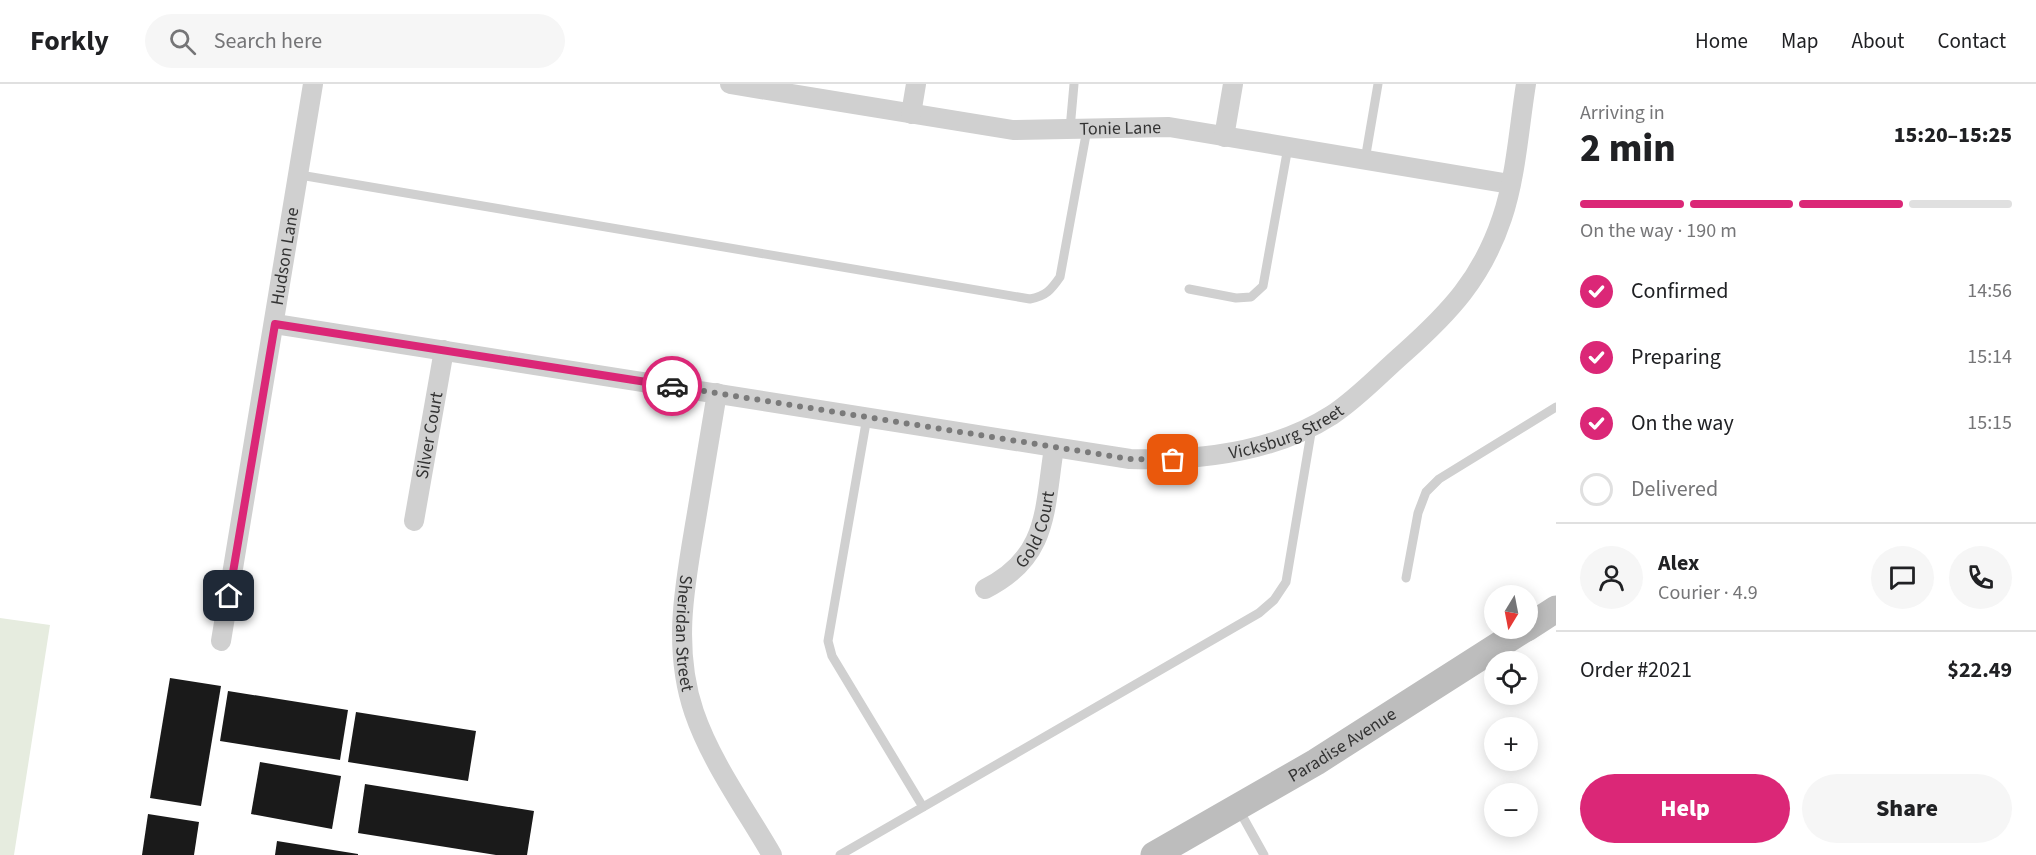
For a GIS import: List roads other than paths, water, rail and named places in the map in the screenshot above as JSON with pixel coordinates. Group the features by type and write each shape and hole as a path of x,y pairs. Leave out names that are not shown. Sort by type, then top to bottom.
{"main road":[{"name":"Paradise Avenue","path":"1538,620 1556,609"},
{"name":"Paradise Avenue","path":"1169,849 1316,762 1509,639"}],"street":[{"name":"Hudson Lane","path":"221,641 300,175 313,84"},
{"name":"Tonie Lane","path":"730,84 765,87 1012,130 1168,128 1510,184"},
{"path":"911,114 916,84"},
{"path":"1224,136 1233,84"},
{"name":"Vicksburg Street","path":"275,324 1130,459 1173,460 1210,457 1252,448 1293,434 1331,415 1356,396 1441,320 1467,288 1486,256 1502,218 1510,184 1526,84"},
{"name":"Silver Court","path":"414,521 444,350"},
{"name":"Sheridan Street","path":"717,393 684,590 681,631 683,667 694,712 710,749 772,855"},
{"name":"Gold Court","path":"985,589 1004,579 1020,565 1034,545 1041,529 1054,447"}],"lane":[{"path":"300,175 1030,299 1042,297 1050,292 1060,277 1078,129 1074,84"},
{"path":"1365,160 1378,84"},
{"path":"1189,290 1236,298 1251,297 1263,286 1288,147"},
{"path":"1406,578 1418,513 1426,492 1439,479 1556,407"},
{"path":"867,417 828,641 832,656 923,807"},
{"path":"840,855 1259,613 1274,600 1286,582 1312,425"},
{"path":"1237,807 1264,855"}]}
